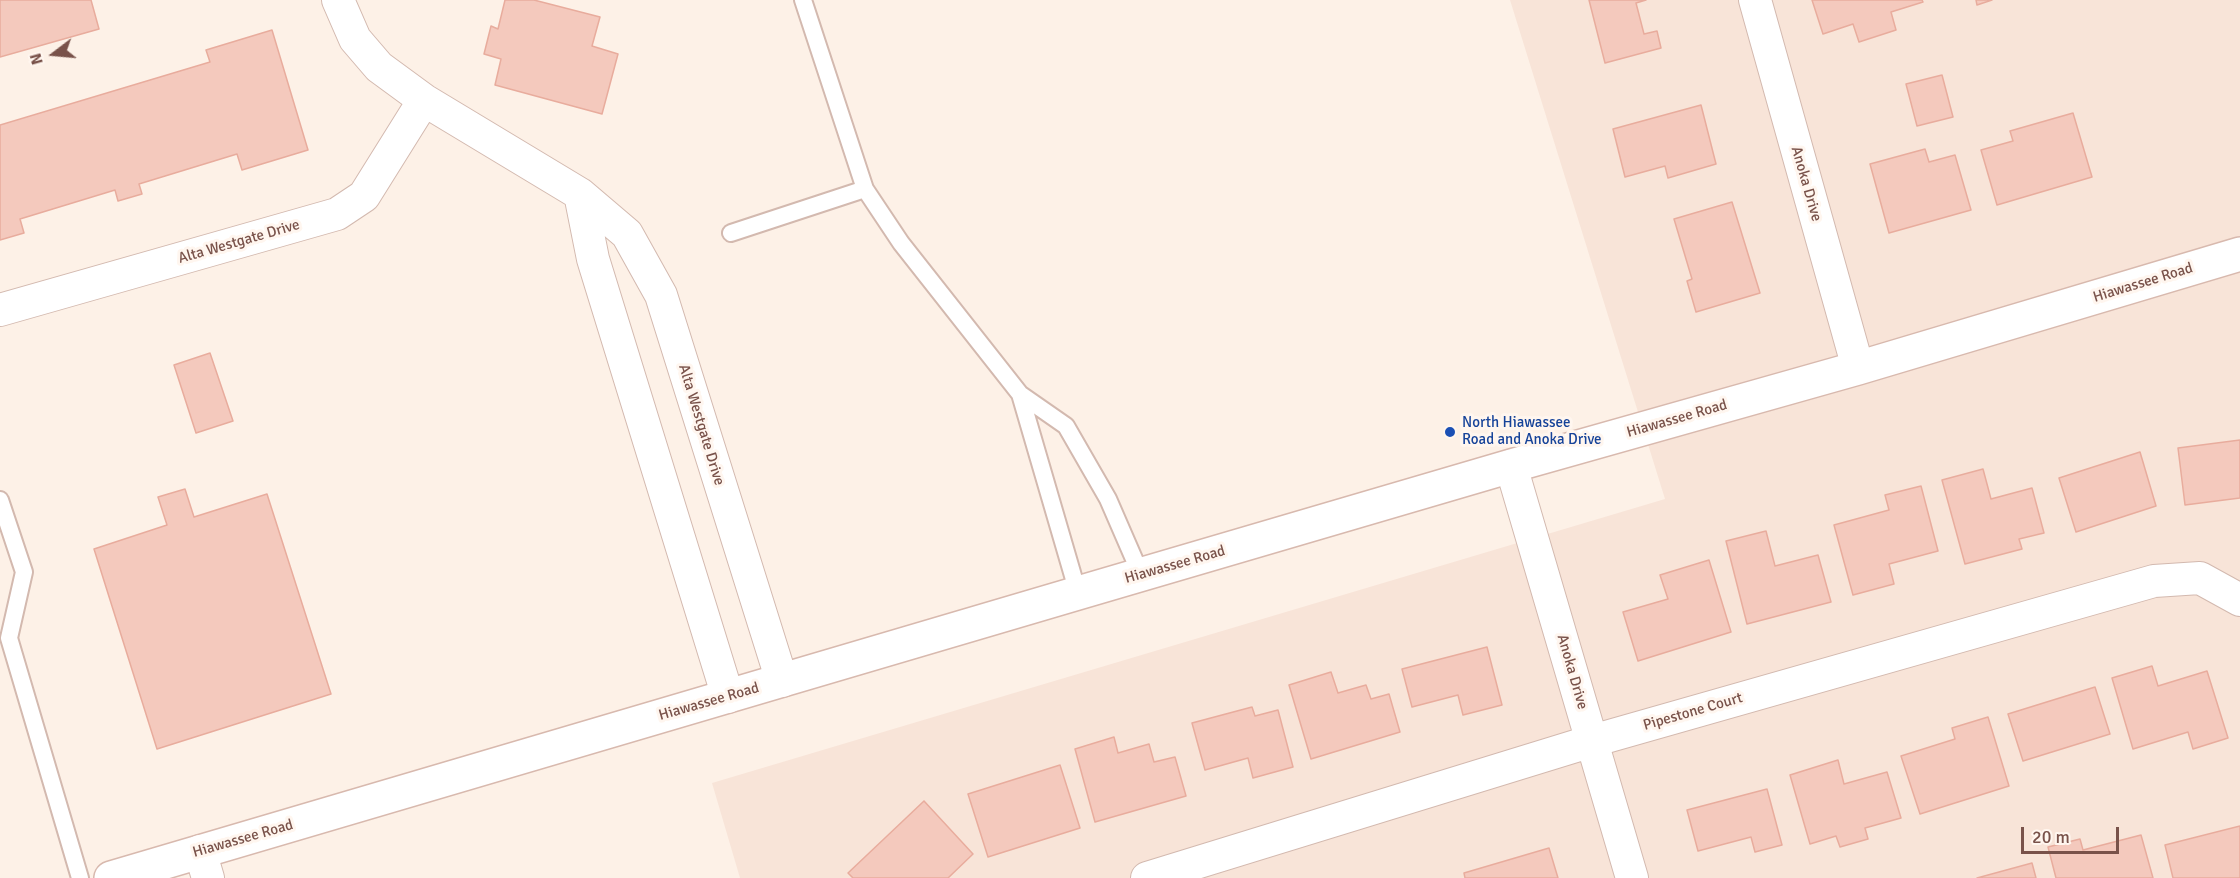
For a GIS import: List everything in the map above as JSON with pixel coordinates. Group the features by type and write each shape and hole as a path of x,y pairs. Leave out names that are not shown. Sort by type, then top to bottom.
{"main road":[{"name":"Hiawassee Road","path":"111,878 204,865 728,697 1511,466 1858,368 2240,254"}],"street":[{"name":"Alta Westgate Drive","path":"338,0 355,39 379,67 424,100 580,194 627,234 661,295 782,681"},
{"name":"Anoka Drive","path":"1755,0 1858,368"},
{"name":"Alta Westgate Drive","path":"0,310 338,214 364,196 424,100"},
{"path":"580,194 593,259 728,697"},
{"name":"Anoka Drive","path":"1511,466 1632,878"},
{"name":"Pipestone Court","path":"1147,878 1592,741 2154,581 2200,578 2240,600"}],"lane":[{"path":"804,0 865,189 901,243 1020,394 1066,426 1108,499 1141,575"},
{"path":"731,233 865,189"},
{"path":"1020,394 1078,593"},
{"path":"0,500 24,572 9,638 80,878"}],"shaded area":[{"path":"1510,0 2240,0 2240,878 740,878 712,783 1665,499"}],"building":[{"path":"0,0 91,0 99,29 0,57"},
{"path":"505,0 534,0 600,17 592,46 618,54 602,114 495,85 501,59 484,54 491,26 498,29"},
{"path":"1589,0 1646,0 1636,3 1644,34 1657,31 1661,48 1605,63"},
{"path":"1812,0 1922,0 1923,2 1891,12 1896,30 1859,42 1853,24 1823,34"},
{"path":"1976,0 1992,0 1977,5"},
{"path":"272,30 308,150 242,170 237,154 139,184 142,194 118,201 115,190 20,219 24,233 0,240 0,125 210,62 206,50"},
{"path":"1942,75 1953,117 1917,126 1906,84"},
{"path":"1701,105 1716,164 1668,178 1665,166 1625,177 1613,129"},
{"path":"2073,113 2092,177 1997,205 1981,150 2013,141 2010,131"},
{"path":"1925,149 1929,162 1955,155 1971,210 1889,233 1870,164"},
{"path":"1732,202 1760,293 1696,312 1687,281 1692,279 1674,219"},
{"path":"210,353 233,421 196,433 174,365"},
{"path":"2240,440 2240,498 2185,505 2178,448"},
{"path":"2140,452 2156,506 2076,532 2059,478"},
{"path":"1983,469 1991,499 2032,488 2044,533 2019,539 2022,549 1965,564 1942,480"},
{"path":"1921,486 1938,551 1889,564 1894,584 1853,595 1834,525 1889,510 1885,495"},
{"path":"185,489 194,517 267,494 331,694 157,749 94,549 167,525 158,497"},
{"path":"1766,531 1775,566 1818,555 1831,602 1747,624 1726,541"},
{"path":"1709,560 1731,632 1638,661 1623,612 1668,599 1660,575"},
{"path":"1487,647 1502,705 1463,715 1458,695 1412,707 1402,669"},
{"path":"2152,666 2158,686 2207,671 2228,738 2193,749 2188,732 2133,749 2112,678"},
{"path":"1331,672 1338,693 1366,685 1371,699 1389,694 1400,732 1311,759 1289,685"},
{"path":"2095,687 2110,734 2023,761 2008,714"},
{"path":"1252,707 1255,716 1278,710 1293,767 1253,778 1248,758 1205,770 1192,723"},
{"path":"1988,717 2009,786 1920,814 1901,756 1955,739 1952,728"},
{"path":"1114,737 1118,753 1149,744 1154,762 1175,757 1186,796 1095,822 1075,749"},
{"path":"1838,760 1844,784 1887,772 1901,818 1865,828 1868,839 1840,847 1836,836 1810,844 1790,775"},
{"path":"1060,765 1080,828 988,857 968,794"},
{"path":"1767,789 1782,845 1755,852 1751,837 1698,851 1687,810"},
{"path":"924,801 973,854 948,878 853,878 848,873"},
{"path":"2240,826 2240,878 2173,878 2165,845"},
{"path":"2141,835 2153,878 2056,878 2048,847 2080,839 2083,850"},
{"path":"1549,848 1558,878 1465,878 1464,873"},
{"path":"2032,863 2036,878 1977,878"}],"place":[{"name":"North Hiawassee Road and Anoka Drive","path":"1450,432"}]}
